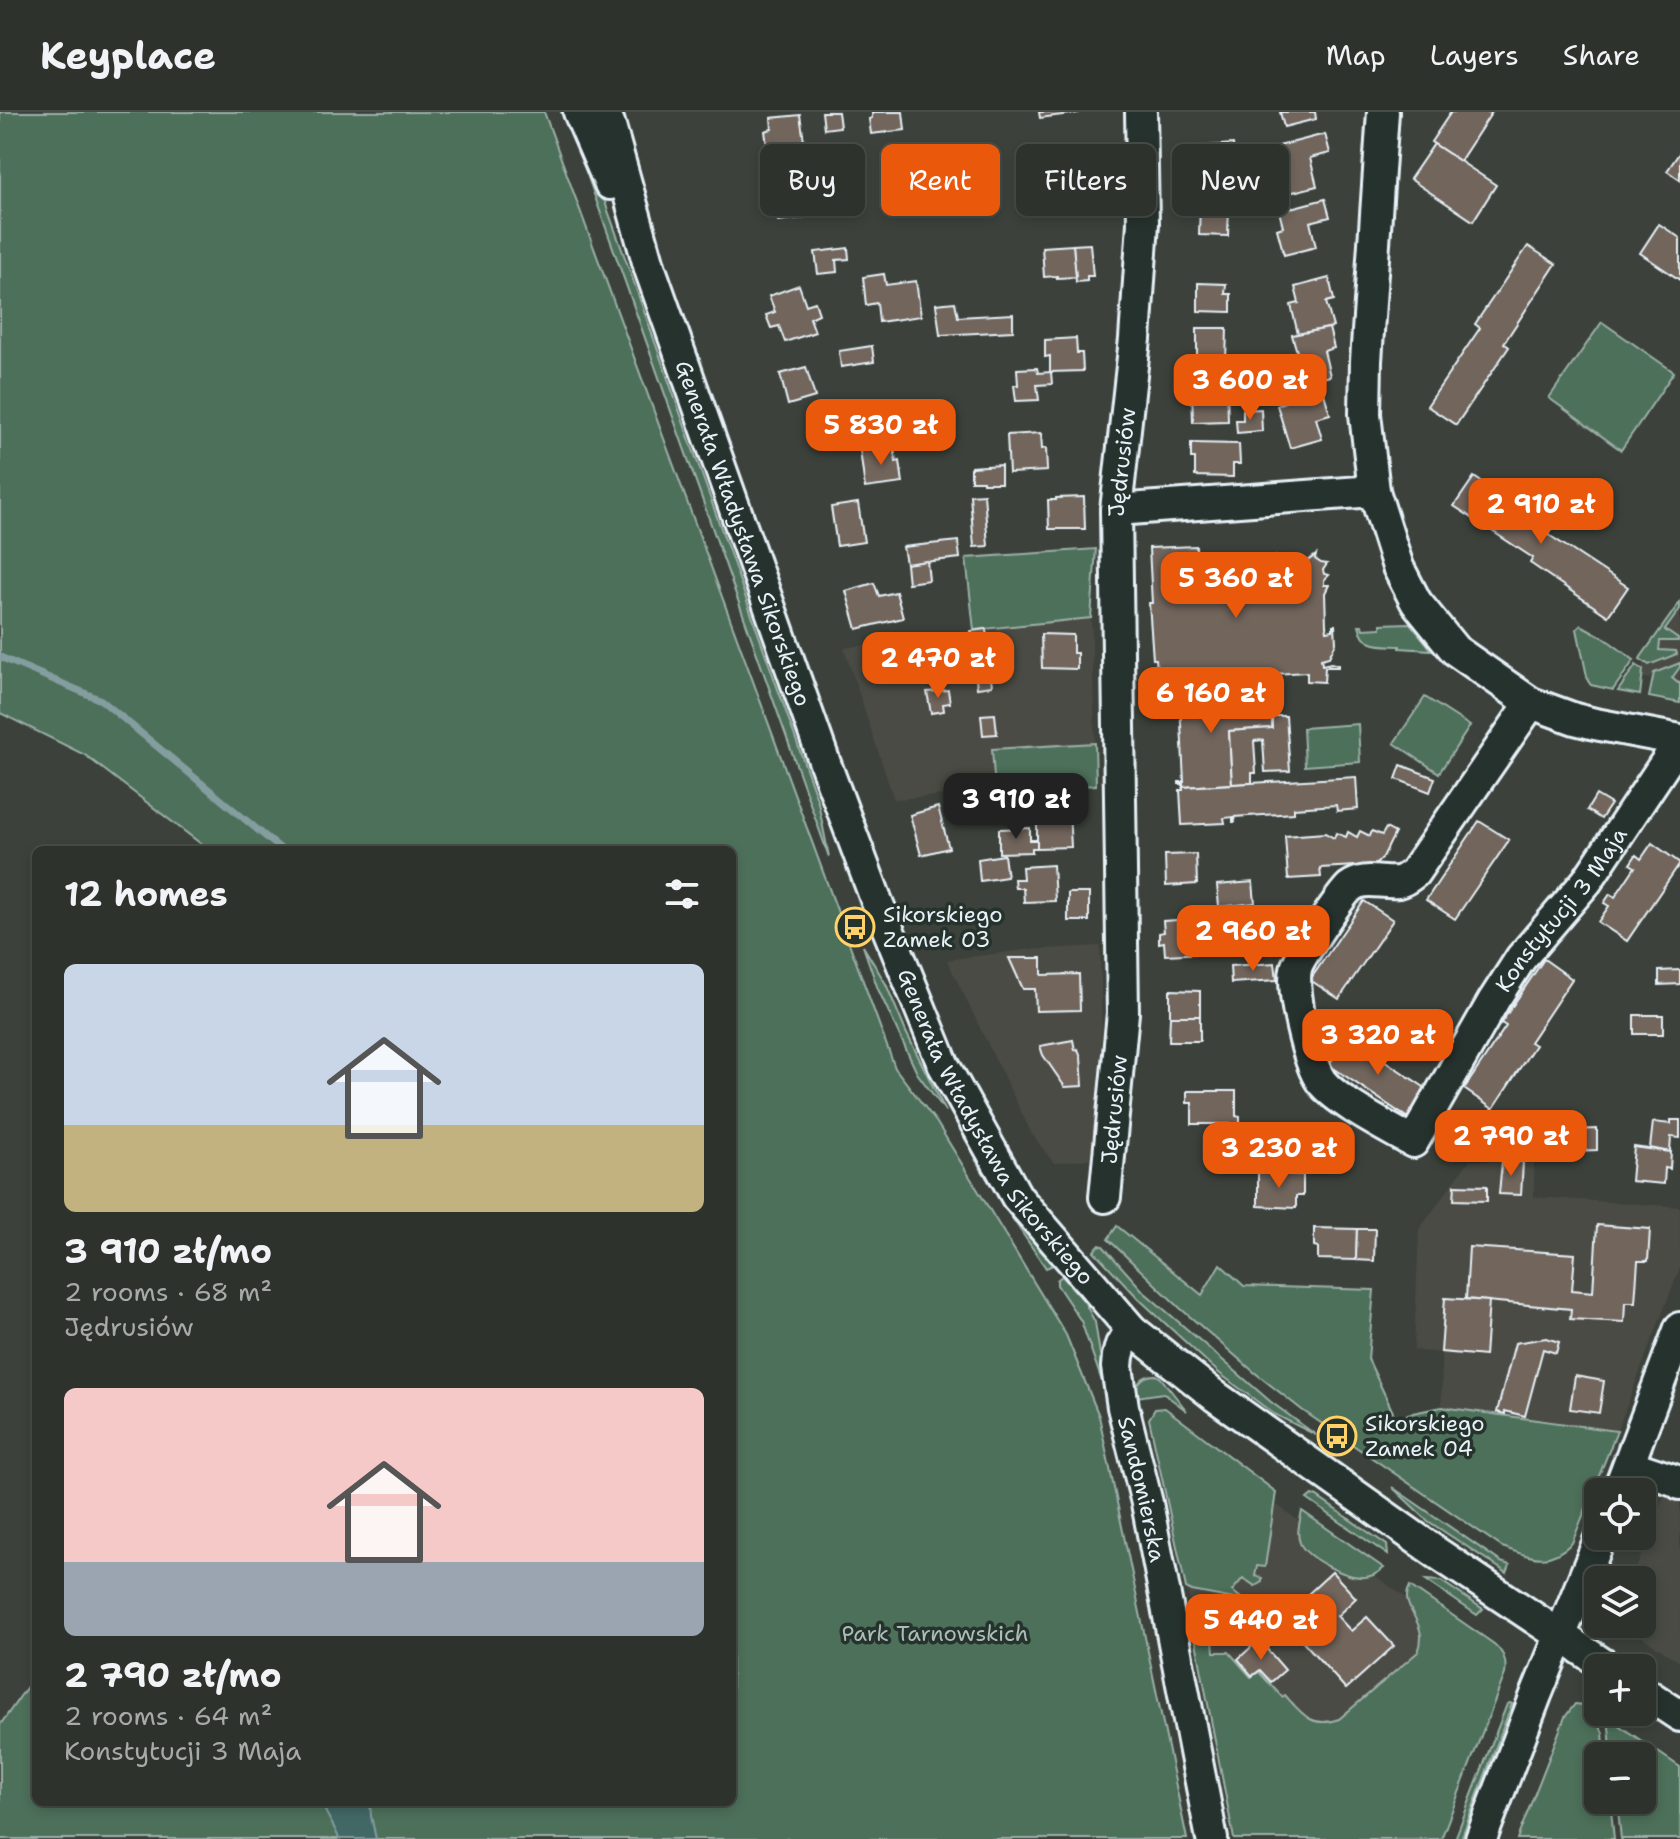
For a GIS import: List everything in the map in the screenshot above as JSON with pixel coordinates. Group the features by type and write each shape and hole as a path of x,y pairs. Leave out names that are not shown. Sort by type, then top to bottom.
{"street":[{"name":"Generała Władysława Sikorskiego","path":"579,112 650,269"},
{"name":"Generała Władysława Sikorskiego","path":"604,112 650,269 831,780 883,917 943,1064 1017,1197 1132,1330 1215,1396 1437,1553 1588,1654"},
{"name":"Jędrusiów","path":"1105,1197 1123,1013 1116,510 1135,339 1143,223 1141,112"},
{"name":"Konstytucji 3 Maja","path":"1383,112 1365,414 1374,491 1398,567 1416,602 1455,650 1531,703 1585,721 1680,740 1587,881 1521,958 1413,1142 1334,1094 1320,1079 1304,1037 1295,998 1296,967 1347,890 1358,882 1399,882 1414,873 1531,703"},
{"path":"1116,510 1374,491"},
{"path":"1624,1478 1680,1328"},
{"name":"Sandomierska","path":"1132,1330 1121,1345 1117,1367 1123,1407 1147,1503 1212,1839"},
{"path":"1656,1480 1677,1481 1680,1484"},
{"path":"1481,1839 1595,1550"},
{"path":"1656,1700 1680,1716"}],"shaded area":[{"path":"1680,611 1680,685 1636,676"},
{"path":"1091,618 1095,743 992,749 995,791 894,799 844,648"},
{"path":"1100,946 1102,1029 1092,1158 1054,1163 1032,1134 947,960 1026,950"},
{"path":"1469,1161 1534,1161 1534,1197 1680,1207 1680,1267 1617,1431 1442,1407 1441,1353 1414,1350 1419,1230"},
{"path":"1175,1432 1477,1649 1325,1753 1208,1705 1161,1441"},
{"path":"1665,1493 1680,1503 1680,1662 1644,1638 1656,1638 1656,1566 1637,1566 1643,1550 1656,1550 1656,1517"}],"green space":[{"name":"Park Tarnowskich","path":"0,112 544,112 895,1068 937,1123 1066,1335 1099,1416 1187,1839 0,1839 0,1725 32,1680 32,1806 736,1806 736,846 204,846 85,755 0,713"},
{"path":"561,112 570,112 628,266 818,802 829,857 584,166"},
{"path":"1602,322 1674,372 1621,450 1549,398"},
{"path":"1096,549 1091,618 974,630 966,558"},
{"path":"1680,602 1680,609 1665,630 1678,641 1660,641 1659,650 1676,651 1677,654 1649,665 1640,659"},
{"path":"1410,623 1432,650 1374,644 1365,638 1359,625 1363,629 1381,628 1381,624"},
{"path":"1581,625 1634,660 1613,690 1591,685 1588,681 1577,629"},
{"path":"1680,663 1672,678 1680,682 1680,703 1649,697 1654,673"},
{"path":"1636,665 1643,670 1640,695 1618,691"},
{"path":"1425,697 1470,726 1439,773 1394,743"},
{"path":"1358,724 1360,762 1305,766 1303,728"},
{"path":"1095,743 1096,785 995,791 992,749"},
{"path":"863,946 886,984 946,1112 917,1073 878,989"},
{"path":"975,1159 999,1195 1053,1265 1046,1268"},
{"path":"1117,1226 1202,1295 1220,1264 1244,1286 1374,1290 1368,1359 1398,1423 1408,1414 1442,1407 1617,1431 1598,1478 1584,1478 1584,1513 1572,1543 1554,1555 1538,1558 1502,1547 1302,1410 1180,1308 1108,1239"},
{"path":"1099,1245 1144,1292 1271,1402 1316,1435 1274,1414 1219,1373 1140,1300 1094,1251"},
{"path":"1062,1276 1084,1301 1095,1322 1106,1393 1081,1321 1057,1285 1057,1280"},
{"path":"1156,1375 1187,1411 1163,1393 1137,1397 1135,1391 1140,1381"},
{"path":"1165,1408 1276,1492 1265,1567 1257,1566 1255,1576 1262,1578 1262,1582 1255,1586 1243,1578 1232,1591 1245,1601 1186,1588 1149,1419 1155,1409"},
{"path":"1392,1487 1501,1562 1510,1565 1507,1573 1428,1521"},
{"path":"1312,1495 1387,1545 1388,1555 1307,1499"},
{"path":"1302,1511 1384,1568 1373,1575 1361,1577 1327,1566 1310,1555 1299,1539"},
{"path":"1426,1580 1441,1581 1483,1609 1477,1615"},
{"path":"1410,1586 1494,1644 1506,1665 1441,1839 1234,1839 1191,1616 1229,1625 1212,1627 1214,1652 1229,1652 1251,1677 1259,1672 1282,1697 1285,1695 1308,1718 1330,1722 1339,1719 1418,1652 1420,1632 1408,1602"},
{"path":"1510,1703 1461,1839 1455,1839 1507,1704"},
{"path":"1575,1704 1584,1705 1584,1726 1600,1726 1603,1733 1604,1742 1584,1742 1584,1814 1611,1814 1614,1839 1517,1839 1565,1717"},
{"path":"1609,1726 1620,1726 1643,1742 1611,1742"},
{"path":"1656,1751 1680,1767 1680,1839 1621,1839 1618,1814 1656,1814"}],"water":[{"path":"323,1806 370,1806 376,1839 339,1839"}],"building":[{"path":"822,112 838,112 840,127 824,129"},
{"path":"872,112 903,112 905,130 871,134 869,119"},
{"path":"1039,112 1077,112 1078,113 1040,118"},
{"path":"1280,112 1315,112 1316,119 1284,127"},
{"path":"1451,112 1492,112 1460,161 1431,142"},
{"path":"800,115 805,144 767,144 765,131 772,129 771,118"},
{"path":"1325,134 1330,153 1310,158 1317,186 1289,193 1287,144"},
{"path":"1434,144 1496,185 1473,221 1410,179"},
{"path":"1680,152 1680,180 1667,171"},
{"path":"1325,199 1330,217 1310,222 1316,247 1284,255 1277,229 1283,227 1280,216 1289,216 1289,208"},
{"path":"777,216 803,216 803,218 778,221"},
{"path":"1200,216 1229,216 1228,236 1199,235"},
{"path":"1659,224 1680,238 1680,280 1640,253"},
{"path":"1090,244 1093,276 1087,276 1087,281 1076,282 1073,245"},
{"path":"1073,245 1076,277 1044,277 1042,247"},
{"path":"1528,246 1556,264 1504,343 1509,347 1456,425 1427,406 1480,328 1475,324"},
{"path":"848,248 849,259 836,260 837,272 818,274 815,252"},
{"path":"884,274 886,285 916,281 921,316 879,322 877,303 866,305 863,277"},
{"path":"1329,278 1334,300 1326,302 1333,327 1298,334 1291,305 1299,303 1295,287"},
{"path":"1198,283 1226,284 1225,294 1231,294 1231,312 1198,311"},
{"path":"799,285 806,305 815,302 819,314 810,318 815,332 785,342 779,326 771,328 766,315 775,312 769,296"},
{"path":"955,302 958,317 1013,314 1013,331 940,335 936,304"},
{"path":"1197,328 1227,328 1226,361 1197,361"},
{"path":"1329,328 1334,348 1324,351 1330,376 1297,384 1288,354 1297,352 1292,335"},
{"path":"1076,338 1077,353 1082,353 1083,371 1050,372 1050,356 1045,357 1045,340"},
{"path":"872,346 874,362 841,367 839,351"},
{"path":"806,367 815,397 788,405 780,374"},
{"path":"1037,368 1038,373 1051,372 1052,384 1037,385 1039,400 1016,401 1014,385 1018,385 1017,369"},
{"path":"1192,389 1227,389 1228,421 1193,422"},
{"path":"1323,390 1330,414 1316,418 1322,439 1290,448 1277,405"},
{"path":"1261,409 1262,431 1237,433 1236,420 1243,420 1243,410"},
{"path":"1041,433 1042,449 1046,448 1047,471 1009,473 1007,435"},
{"path":"1191,443 1239,444 1240,464 1233,464 1233,477 1195,476"},
{"path":"894,446 903,483 865,488 860,450"},
{"path":"1001,465 1001,483 971,481 971,467"},
{"path":"1474,477 1552,529 1549,535 1628,587 1608,616 1530,563 1533,558 1454,506"},
{"path":"984,494 988,546 974,547 970,495"},
{"path":"1084,497 1085,529 1049,529 1048,500"},
{"path":"858,503 864,542 837,546 831,507"},
{"path":"958,541 960,558 906,564 903,547"},
{"path":"1196,546 1197,571 1213,561 1212,565 1218,570 1234,559 1233,564 1238,569 1254,559 1259,568 1275,557 1274,561 1280,567 1296,556 1294,560 1301,566 1316,555 1315,559 1327,564 1323,570 1324,574 1329,575 1324,580 1324,585 1329,585 1325,593 1326,625 1327,631 1333,630 1335,625 1336,643 1329,657 1321,659 1322,665 1331,663 1338,667 1325,667 1324,682 1307,681 1307,672 1226,677 1226,685 1183,688 1183,702 1180,703 1176,688 1158,682 1149,603 1152,603 1149,548"},
{"path":"927,561 929,580 908,583 906,564"},
{"path":"874,583 879,596 896,592 903,618 857,629 846,591"},
{"path":"986,629 992,686 977,688 971,631"},
{"path":"1041,634 1073,635 1077,669 1042,668"},
{"path":"1226,685 1228,710 1245,709 1245,716 1272,716 1272,728 1229,731 1232,784 1183,787 1179,782 1184,782 1180,703 1183,702 1183,688"},
{"path":"948,690 950,703 943,704 944,711 931,713 927,692"},
{"path":"995,714 997,734 983,735 981,715"},
{"path":"1272,716 1286,716 1290,771 1265,772 1263,740 1254,741 1256,773 1252,773 1252,783 1232,784 1229,731 1272,728"},
{"path":"1401,765 1435,778 1430,792 1396,779"},
{"path":"1356,777 1358,809 1337,811 1336,805 1294,808 1294,813 1234,817 1235,822 1233,817 1224,818 1225,823 1182,825 1180,790 1183,787"},
{"path":"1596,795 1611,804 1601,819 1587,810"},
{"path":"938,807 949,848 921,855 910,815"},
{"path":"1069,811 1071,847 1037,848 1037,812"},
{"path":"1479,821 1509,840 1455,919 1426,900"},
{"path":"1030,828 1030,840 1037,840 1037,848 1032,848 1032,852 999,853 999,829"},
{"path":"1386,828 1395,833 1383,857 1375,865 1320,868 1321,877 1288,879 1285,836 1325,833 1334,838 1336,833 1346,837 1348,832 1357,837 1360,831 1370,836 1372,831 1382,835"},
{"path":"1652,843 1680,863 1627,941 1598,922 1609,906 1604,903 1610,894 1615,897 1635,867 1630,864 1636,855 1641,859"},
{"path":"1196,854 1197,884 1166,886 1165,855"},
{"path":"1004,855 1007,877 980,881 978,859"},
{"path":"1053,865 1055,901 1024,902 1023,888 1015,888 1014,879 1023,879 1022,867"},
{"path":"1253,882 1255,903 1219,907 1217,885"},
{"path":"1068,893 1089,893 1089,921 1068,921"},
{"path":"1364,901 1393,920 1339,999 1310,980"},
{"path":"1208,918 1209,931 1204,931 1205,953 1165,955 1164,942 1159,943 1159,933 1164,932 1163,921"},
{"path":"1009,958 1042,958 1042,975 1079,974 1080,1010 1036,1011 1035,989 1023,989"},
{"path":"1544,959 1572,979 1530,1042 1535,1045 1493,1109 1464,1089 1506,1026 1501,1023"},
{"path":"1275,963 1277,980 1231,983 1230,966"},
{"path":"1680,970 1680,984 1659,985 1659,971"},
{"path":"1170,990 1200,991 1200,1016 1170,1016"},
{"path":"1634,1015 1663,1015 1663,1034 1634,1034"},
{"path":"1170,1016 1200,1016 1200,1041 1169,1041"},
{"path":"1348,1036 1427,1089 1408,1118 1329,1065"},
{"path":"1073,1040 1075,1050 1078,1049 1081,1057 1083,1086 1065,1087 1040,1046"},
{"path":"1187,1091 1236,1091 1236,1116 1240,1117 1240,1124 1192,1124 1192,1103 1187,1103"},
{"path":"1671,1120 1680,1120 1680,1138 1671,1137 1670,1152 1650,1148 1653,1122 1671,1124"},
{"path":"1597,1129 1597,1150 1574,1151 1573,1130"},
{"path":"1256,1140 1295,1141 1295,1157 1301,1157 1302,1175 1262,1173 1262,1157 1255,1157"},
{"path":"1634,1147 1671,1152 1670,1169 1665,1168 1664,1184 1631,1181"},
{"path":"1502,1161 1523,1162 1521,1195 1499,1194"},
{"path":"1258,1172 1303,1175 1303,1196 1296,1196 1296,1208 1258,1206"},
{"path":"1455,1185 1487,1186 1487,1201 1454,1200"},
{"path":"1597,1225 1650,1229 1648,1261 1638,1261 1635,1302 1625,1302 1624,1322 1570,1319 1571,1309 1466,1299 1469,1247 1575,1254 1572,1290 1593,1292"},
{"path":"1314,1228 1357,1229 1356,1260 1318,1259"},
{"path":"1357,1229 1375,1229 1374,1261 1356,1260"},
{"path":"1445,1298 1489,1301 1485,1356 1441,1352"},
{"path":"1546,1338 1559,1342 1556,1353 1543,1349 1525,1416 1497,1412 1515,1343"},
{"path":"1575,1376 1604,1381 1599,1413 1570,1409"},
{"path":"1332,1572 1356,1598 1337,1616 1351,1631 1367,1617 1394,1646 1346,1689 1282,1618"},
{"path":"1259,1640 1285,1670 1271,1682 1260,1670 1252,1676 1238,1659"}],"waterway":[{"path":"0,657 101,700 277,846"}],"place":[{"name":"Sikorskiego Zamek 03","path":"855,927"},
{"name":"Sikorskiego Zamek 04","path":"1337,1436"}]}
